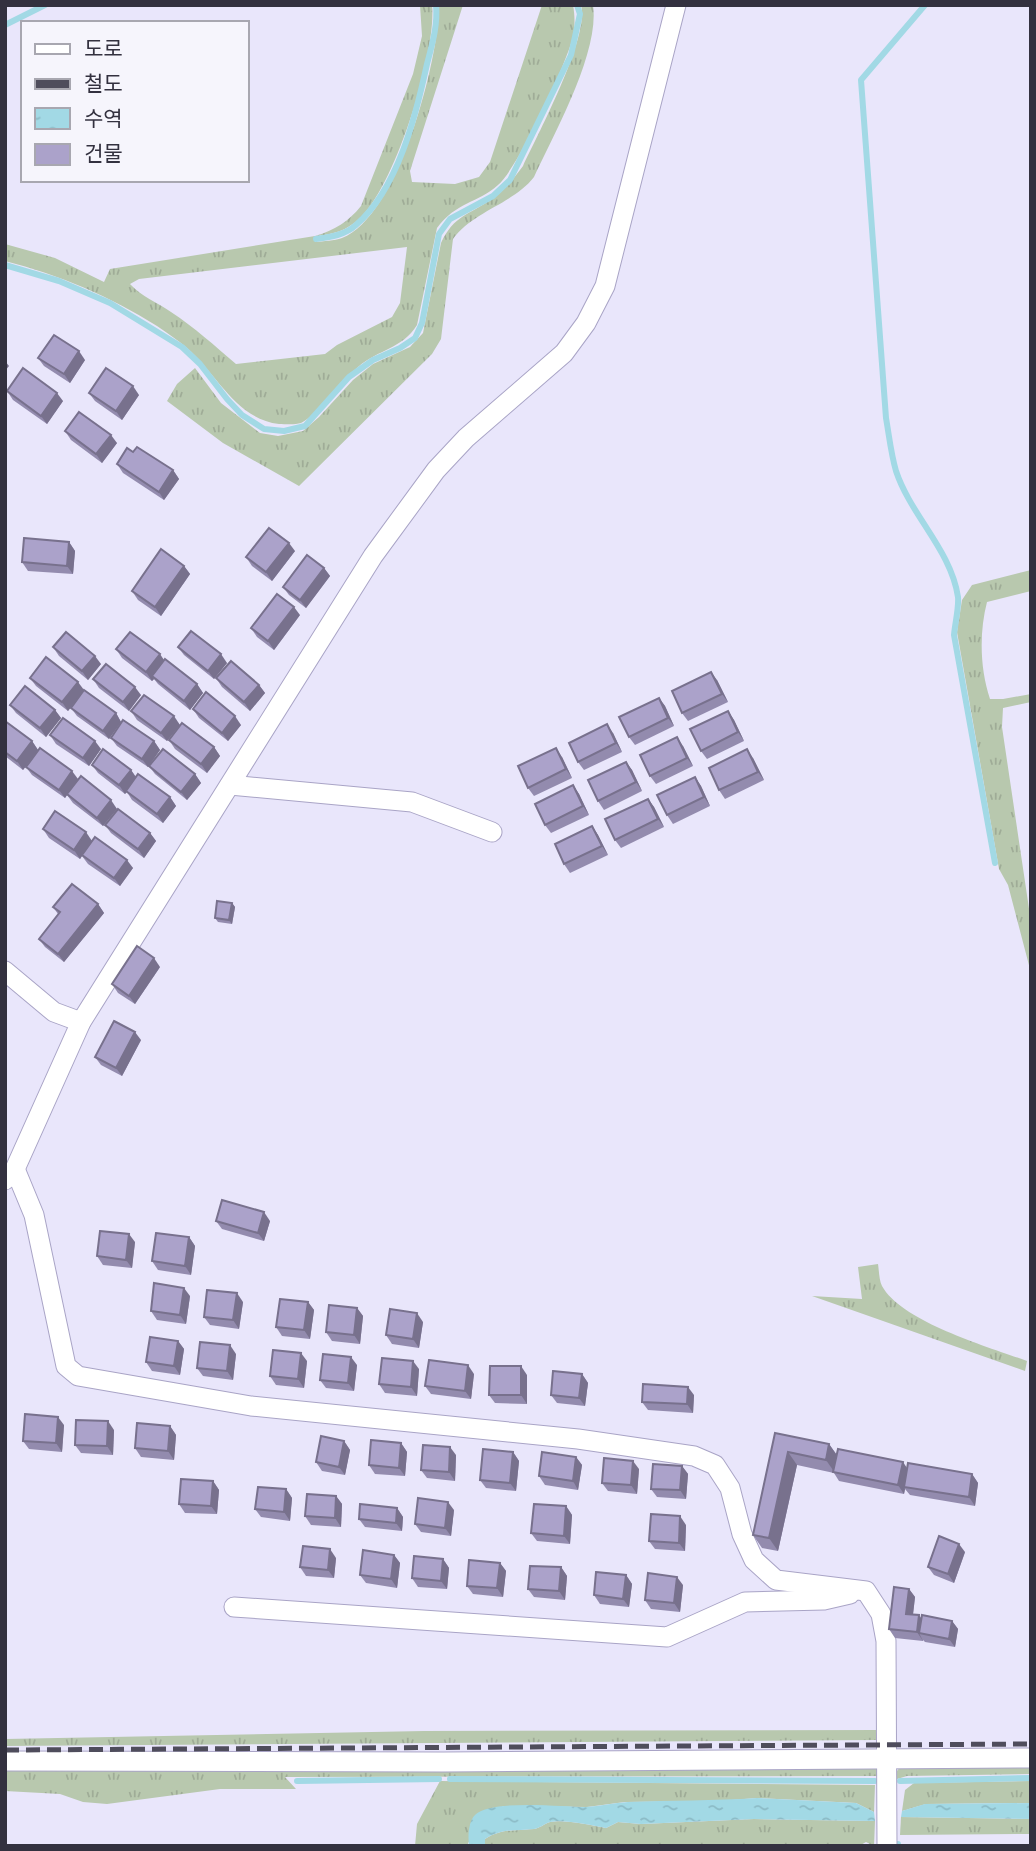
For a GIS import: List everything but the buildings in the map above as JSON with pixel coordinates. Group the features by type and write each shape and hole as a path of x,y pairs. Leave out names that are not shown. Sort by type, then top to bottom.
{"street":[{"path":"676,5 605,286 586,323 564,353 467,438 436,470 373,556 81,1022 10,1175 34,1214 66,1366 79,1376 251,1406 578,1439 694,1456 715,1465 730,1488 742,1534 754,1560 776,1580 866,1591 881,1614 886,1642 887,1846"},
{"path":"230,785 412,803 492,832"},
{"path":"5,971 54,1012 81,1022"},
{"path":"234,1607 667,1637 745,1602 824,1600 866,1591"},
{"path":"5,1761 1031,1759"}],"green space":[{"path":"420,5 432,5 432,26 421,85 387,178 360,218 340,231 316,236 315,242 342,238 362,224 381,200 397,170 412,134 432,62 439,5 463,5 410,171 412,182 455,184 479,177 490,162 542,5 573,5 574,29 568,51 552,92 518,158 498,185 459,208 437,228 417,325 397,344 358,367 301,423 279,424 251,414 228,394 184,345 121,305 64,280 5,261 5,244 55,258 104,282 110,269 315,236 335,228 361,206 413,74 422,36","holes":["407,247 400,303 392,317 325,354 236,364 188,324 130,284 139,279"]},
{"path":"581,5 593,5 590,46 574,92 534,177 515,194 471,221 453,239 441,339 432,354 299,486 223,443 167,401 177,384 195,368 221,403 260,433 278,436 303,431 353,380 373,364 410,347 423,333 441,243 446,234 463,216 501,192 523,166 571,61 582,20"},
{"path":"1031,570 1031,591 987,602 982,651 984,676 990,699 1031,694 1031,702 1003,708 1002,727 1031,922 1031,973 1008,885 999,869 957,632 962,600 972,585"},
{"path":"878,1264 882,1286 892,1299 908,1311 948,1332 1027,1361 1025,1371 812,1296 862,1299 858,1267"},
{"path":"879,1730 879,1740 5,1746 5,1739 424,1731"},
{"path":"1031,1765 1031,1774 907,1776 897,1779 897,1771 901,1766"},
{"path":"877,1767 878,1776 285,1777 296,1789 220,1789 107,1804 83,1802 60,1794 5,1791 5,1770"},
{"path":"440,1781 875,1785 874,1812 856,1803 757,1798 625,1802 587,1807 503,1806 468,1843 469,1846 415,1846 417,1824"},
{"path":"1031,1781 1031,1803 926,1804 902,1811 905,1790 914,1783"},
{"path":"901,1817 1031,1819 1031,1834 900,1835"},
{"path":"754,1819 875,1821 874,1846 866,1842 859,1846 485,1846 485,1839 497,1833 534,1829 556,1821 606,1828 618,1822 641,1824"}],"water":[{"path":"757,1798 856,1803 874,1812 875,1821 754,1819 641,1824 618,1822 606,1828 556,1821 534,1829 497,1833 485,1839 485,1846 469,1846 469,1830 475,1815 495,1807 586,1807 628,1802"},
{"path":"1031,1803 1031,1819 901,1817 902,1811 925,1804"}],"waterway":[{"path":"5,25 45,5"},
{"path":"316,239 342,233 356,225 371,210 394,172 417,106 434,35 436,5"},
{"path":"5,265 59,281 110,303 182,347 200,364 242,415 264,429 284,431 305,426 349,377 373,360 415,338 422,323 439,234 450,219 493,196 510,180 571,55 580,14 577,5"},
{"path":"925,5 861,80 886,418 896,471 954,580 958,597 954,635 995,863"},
{"path":"900,1781 1031,1778"},
{"path":"297,1781 439,1779"},
{"path":"450,1779 875,1781"}],"railway":[{"path":"5,1750 1031,1744"}]}
